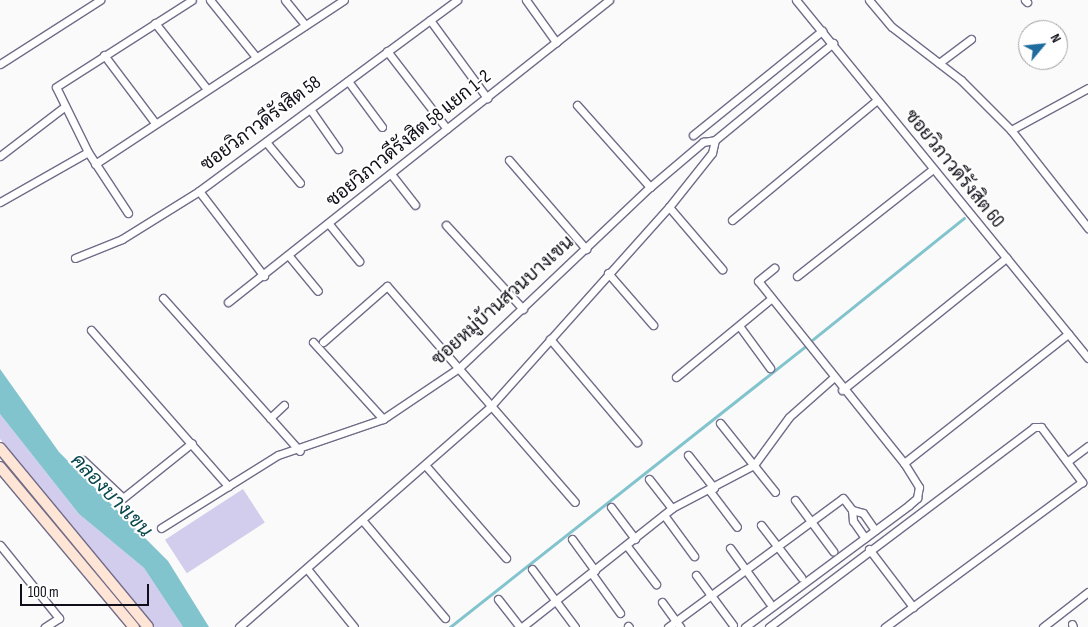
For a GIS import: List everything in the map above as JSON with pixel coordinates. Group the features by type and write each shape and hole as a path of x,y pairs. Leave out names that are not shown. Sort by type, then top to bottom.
{"main road":[{"path":"0,448 148,627"},
{"path":"0,467 134,627"}],"street":[{"path":"0,64 100,0"},
{"path":"128,213 88,152 64,107 58,84 192,0"},
{"path":"210,0 256,57"},
{"path":"285,0 305,25"},
{"path":"95,164 344,0"},
{"name":"ซอยวิภาวดีรังสิต 58","path":"75,258 122,239 199,191 458,0"},
{"path":"526,0 556,42"},
{"name":"ซอยวิภาวดีรังสิต 58 แยก 1-2","path":"228,302 264,276 609,0"},
{"name":"ซอยวิภาวดีรังสิต 60","path":"796,0 1088,358"},
{"path":"869,0 892,27 940,63 1011,130 1088,228"},
{"path":"430,20 487,98"},
{"path":"155,23 207,89"},
{"path":"693,135 822,31"},
{"path":"940,63 971,39"},
{"name":"ซอยหมู่บ้านสวนบางเขน","path":"162,528 278,455 300,451 383,419 459,368 650,187 703,142 715,140 833,43"},
{"path":"387,51 447,129"},
{"path":"104,55 156,123"},
{"path":"348,81 382,127"},
{"path":"1011,130 1087,91"},
{"path":"732,220 877,100"},
{"path":"577,105 650,187"},
{"path":"0,156 64,107"},
{"path":"310,109 338,149"},
{"name":"ซอยหมู่บ้านสวนบางเขน","path":"239,627 308,570 490,407 669,207 712,153 715,140"},
{"path":"266,142 300,183"},
{"path":"0,202 88,152"},
{"path":"509,160 586,249"},
{"path":"797,276 933,169"},
{"path":"391,174 415,205"},
{"path":"199,191 264,276"},
{"path":"669,207 722,269"},
{"path":"329,224 359,261"},
{"path":"446,225 523,308"},
{"path":"289,256 318,291"},
{"path":"842,390 1006,258"},
{"path":"745,627 917,498 919,487 904,463 842,390 758,281 774,268"},
{"path":"608,273 653,325"},
{"path":"322,342 388,286 490,407 575,502"},
{"path":"163,298 300,451"},
{"path":"676,377 740,328 772,298"},
{"path":"740,328 770,368"},
{"path":"90,330 192,443 228,486"},
{"path":"904,463 1068,334"},
{"path":"550,339 637,442"},
{"path":"312,342 383,419"},
{"path":"498,599 521,627 627,546 672,508 754,465 789,417 833,378"},
{"path":"270,418 284,405"},
{"path":"720,423 775,492"},
{"path":"769,627 869,549 1034,426 1041,428 1080,476 1078,486 885,627"},
{"path":"83,460 123,498 192,443"},
{"path":"1068,461 1088,446"},
{"path":"688,455 737,528"},
{"path":"426,466 506,558"},
{"path":"649,479 672,508"},
{"path":"668,627 678,624 711,596 843,498 852,510 853,521 865,538"},
{"path":"796,500 833,551"},
{"path":"611,507 635,539"},
{"path":"852,510 862,513 875,530"},
{"path":"664,515 694,556"},
{"path":"363,521 445,618"},
{"path":"761,525 801,577"},
{"path":"572,539 620,613"},
{"path":"0,544 59,618 45,627"},
{"path":"627,546 656,584"},
{"path":"730,548 769,602"},
{"path":"869,549 913,607"},
{"path":"532,569 575,627"},
{"path":"308,570 354,627"},
{"path":"696,575 733,625"},
{"path":"1043,627 1088,592"},
{"path":"662,602 678,624"}],"shaded area":[{"path":"0,414 79,514 144,568 183,627 154,627 0,439"},
{"path":"243,489 265,523 187,573 165,540"}],"water":[{"path":"0,369 59,452 168,561 209,627 183,627 144,568 79,514 0,414"}],"waterway":[{"path":"811,341 964,218"},
{"path":"450,627 804,347"}],"water label":[{"name":"คลองบางเขน","path":"111,496"}]}
